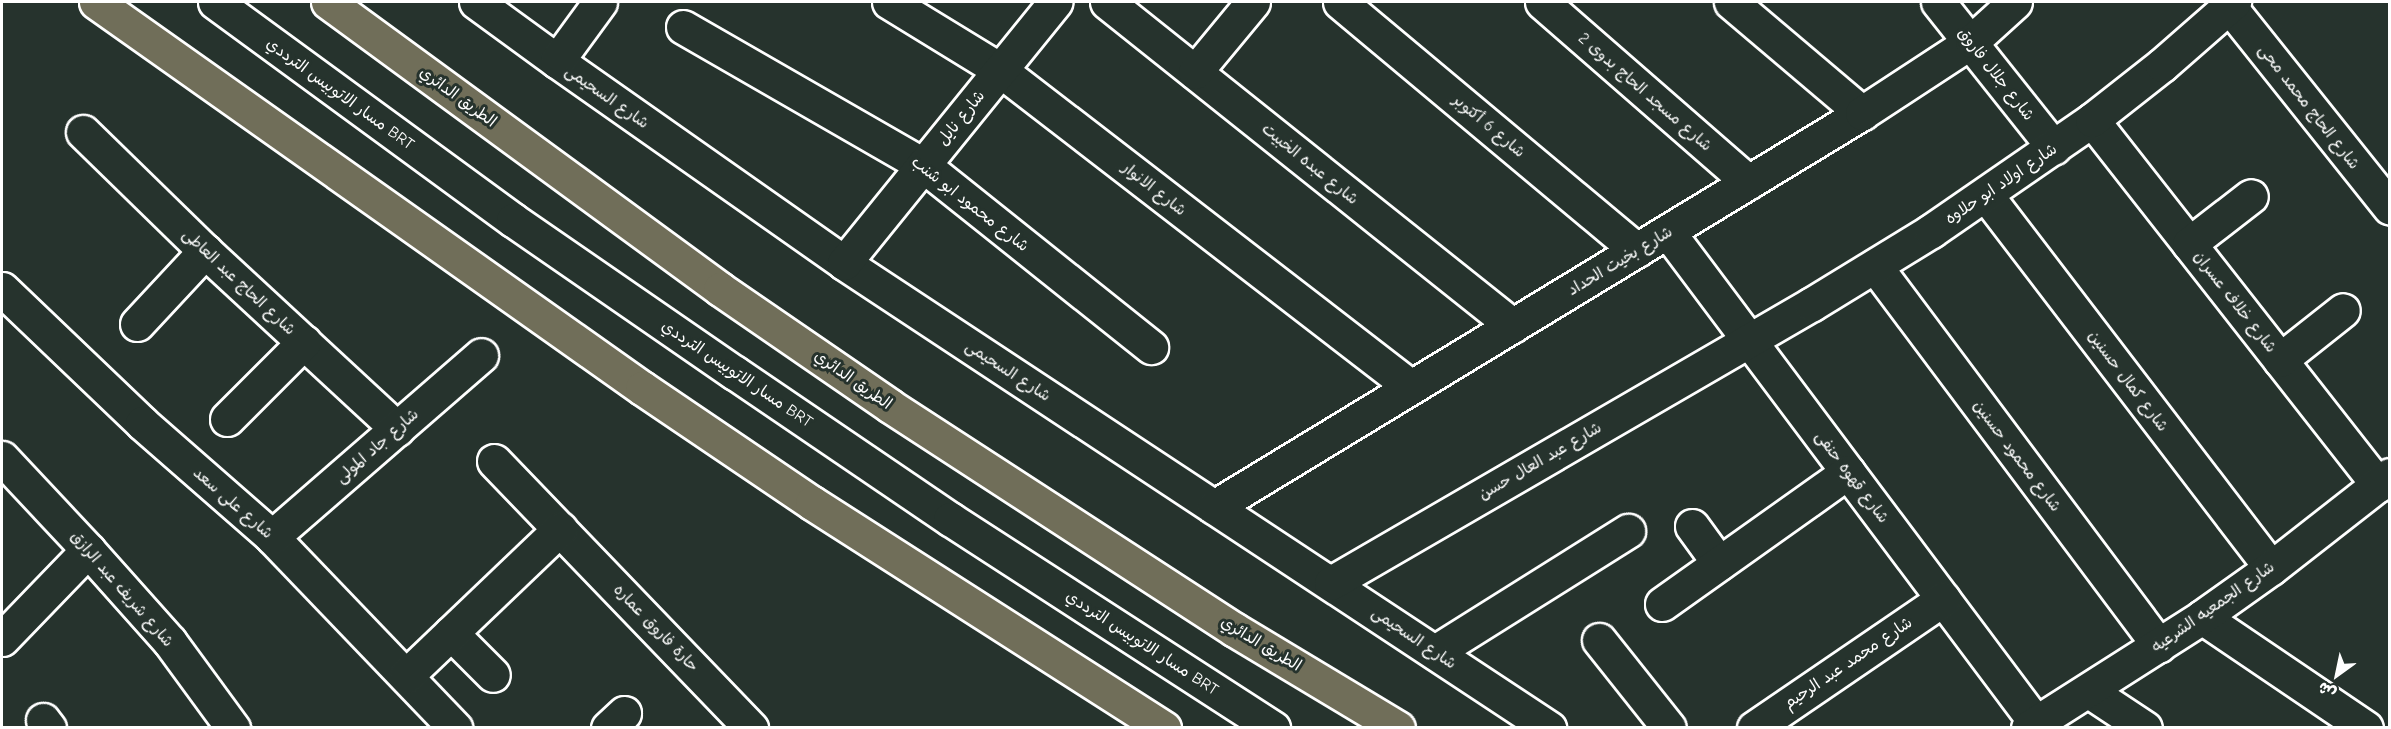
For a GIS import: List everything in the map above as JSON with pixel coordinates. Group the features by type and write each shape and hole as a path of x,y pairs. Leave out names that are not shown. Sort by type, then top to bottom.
{"highway":[{"path":"96,2 642,388 879,547 1164,728"},
{"name":"الطريق الدائري","path":"328,2 720,289 890,406 1197,605 1398,728"}],"street":[{"name":"مسار الاتوبيس الترددي BRT","path":"215,2 513,220 735,373 950,519 1273,728"},
{"name":"شارع السحيمى","path":"476,2 844,262 1549,728"},
{"path":"557,61 600,2"},
{"name":"شارع الانوار","path":"889,2 1000,70 1411,387"},
{"name":"شارع نايل","path":"844,262 1055,2"},
{"name":"شارع عبده الخبيت","path":"1107,2 1513,326"},
{"path":"1195,72 1254,2"},
{"name":"شارع 6 أكتوبر","path":"1340,2 1637,250"},
{"name":"شارع مسجد الحاج بدوى 2","path":"1542,2 1749,182"},
{"path":"1731,2 1862,113"},
{"name":"شارع جلال فاروق","path":"1938,2 1972,41 2054,148"},
{"name":"شارع بخيت الحداد","path":"1214,507 1862,113 1972,41 2015,2"},
{"name":"شارع اولاد ابو حلاوه","path":"1749,340 1875,266 1986,195 2054,148 2162,65 2232,4"},
{"name":"شارع الحاج محمد محى","path":"2232,4 2390,208"},
{"name":"شارع محمود ابو شنب","path":"683,27 923,165 1151,347"},
{"name":"شارع خلاف عسران","path":"2092,120 2280,360 2384,480"},
{"name":"شارع الحاج عبد العاطى","path":"84,132 205,251 397,429"},
{"name":"شارع كمال حسنين","path":"1986,195 2271,568"},
{"path":"2189,244 2251,196"},
{"name":"شارع قهوه حنفى","path":"1668,232 1943,599 2032,725"},
{"path":"137,324 205,251"},
{"name":"شارع محمود حسنين","path":"1875,266 2159,645"},
{"name":"شارع على سعد","path":"2,289 142,423 272,537 455,728"},
{"path":"2280,360 2343,310"},
{"name":"شارع عبد العال حسن","path":"1330,583 1749,340"},
{"path":"227,419 304,342"},
{"name":"شارع جاد المولى","path":"272,537 481,355"},
{"name":"شارع شريف عبد الرازق","path":"2,458 88,549 170,642 233,728"},
{"name":"حارة فاروق عماره","path":"494,461 751,728"},
{"path":"1662,604 1848,472"},
{"name":"شارع الجمعيه الشرعيه","path":"2032,725 2089,691 2202,617 2271,568 2384,480"},
{"path":"1692,526 1719,563"},
{"path":"406,676 560,529"},
{"path":"1435,652 1628,531"},
{"path":"2,639 88,549"},
{"name":"شارع محمد عبد الرحيم","path":"1754,728 1943,599"},
{"path":"2202,617 2366,728"},
{"path":"451,633 493,675"},
{"path":"1599,640 1669,728"},
{"path":"2089,691 2145,728"}]}
